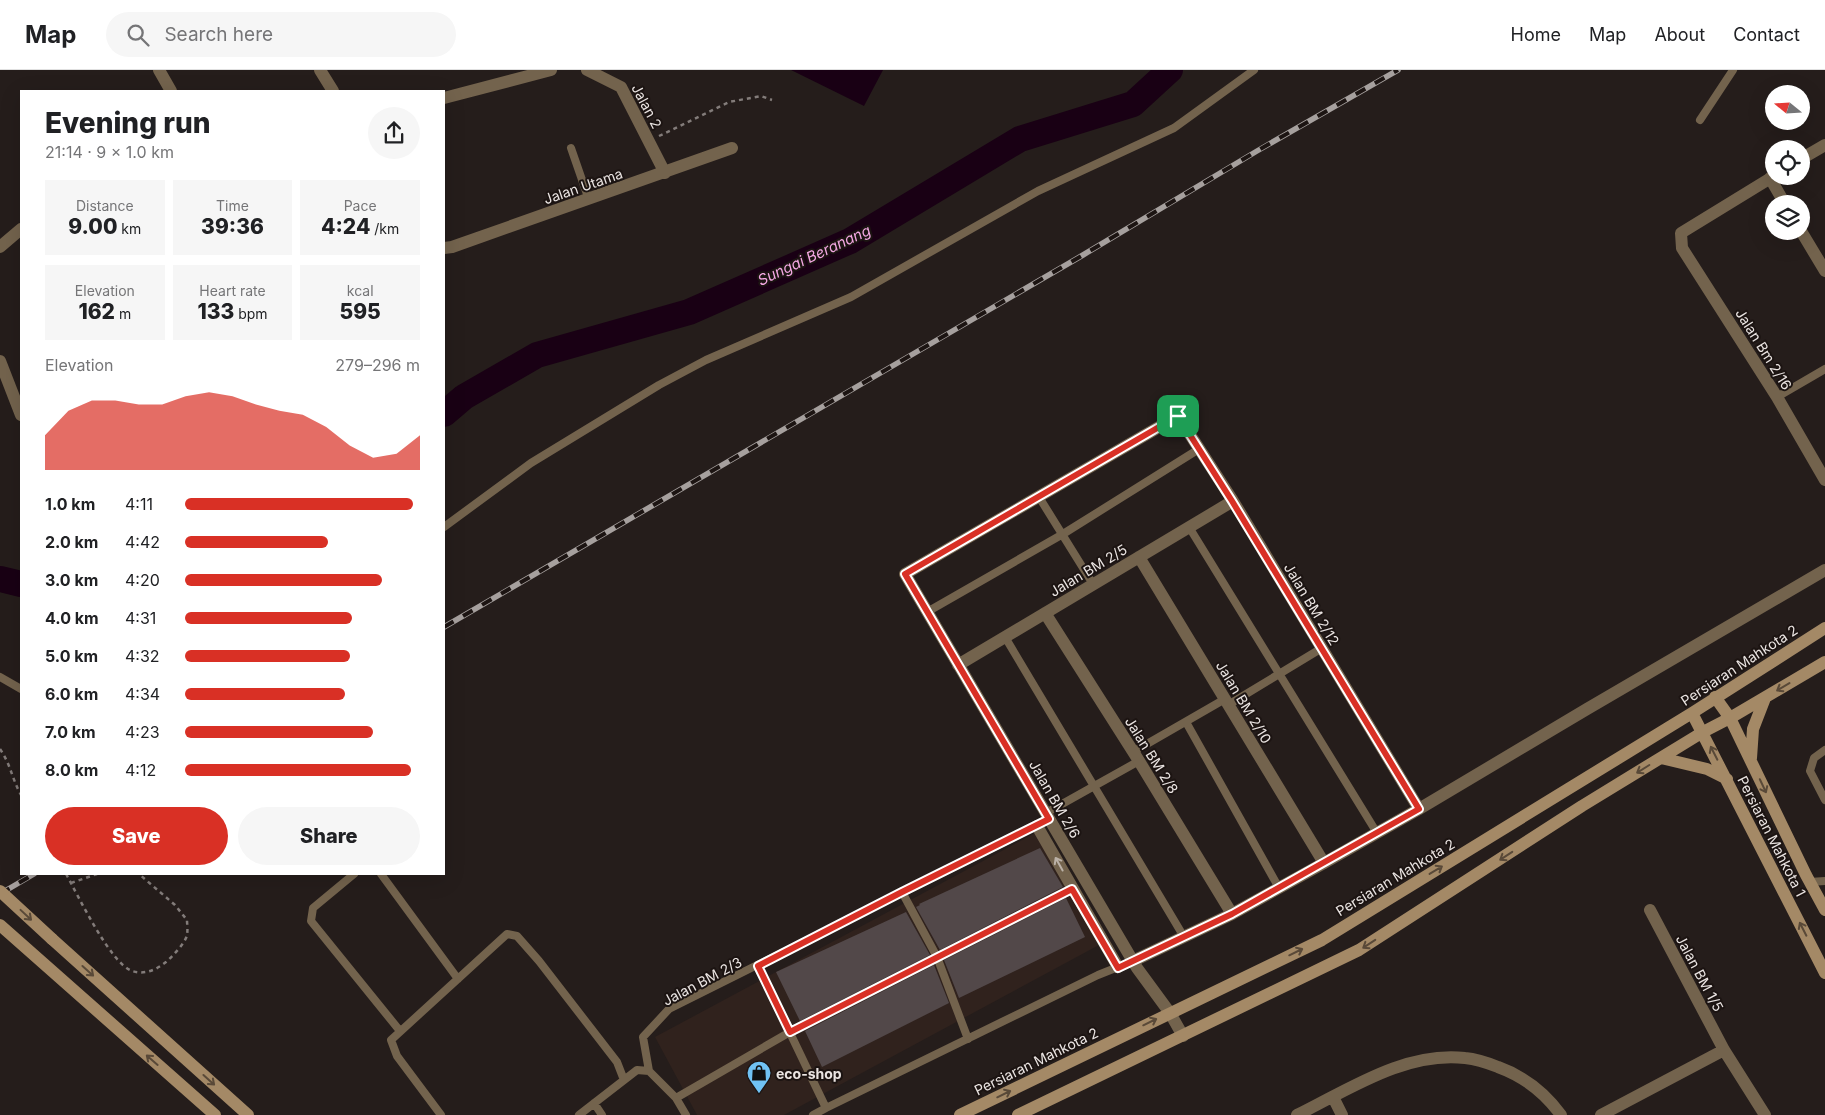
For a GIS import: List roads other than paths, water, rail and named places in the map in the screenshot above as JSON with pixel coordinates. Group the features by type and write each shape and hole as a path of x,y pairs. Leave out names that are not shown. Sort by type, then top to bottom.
{"main road":[{"name":"Persiaran Mahkota 2","path":"960,1115 1322,940 1692,713 1825,628"},
{"path":"1018,1115 1359,950 1703,732 1825,662"},
{"name":"Persiaran Mahkota 1","path":"1715,697 1730,718 1809,882 1825,910"},
{"path":"1751,759 1753,729 1765,698"},
{"name":"Persiaran Mahkota 1","path":"1692,713 1825,972"},
{"path":"1661,758 1707,769 1727,779"},
{"path":"0,891 248,1115"},
{"path":"0,925 35,958 215,1115"}],"street":[{"path":"159,70 170,90"},
{"path":"320,70 332,90"},
{"path":"445,98 551,70"},
{"name":"Jalan 2","path":"587,70 621,87 665,173"},
{"path":"1810,153 1825,144"},
{"name":"Jalan Utama","path":"445,248 588,200 732,148"},
{"name":"Jalan Bm 2/16","path":"1765,181 1681,233 1682,248 1777,397 1825,480"},
{"path":"0,247 20,230"},
{"path":"1806,240 1825,271"},
{"path":"0,361 20,412"},
{"name":"Jalan BM 2/12","path":"1039,496 1178,416 1232,501 1419,809"},
{"name":"Jalan BM 2/6","path":"1039,496 905,574 1133,961 1170,1013 1183,1036"},
{"name":"Jalan BM 2/5","path":"958,665 1232,501"},
{"name":"Jalan BM 2/10","path":"1139,557 1324,863"},
{"path":"1133,961 1232,914 1324,863 1825,570"},
{"name":"Jalan BM 2/8","path":"1045,613 1136,756 1232,914"},
{"path":"1037,826 1118,968"},
{"name":"Jalan BM 1/5","path":"1650,910 1724,1050 1765,1115"},
{"path":"1601,1115 1724,1050"},
{"path":"1297,1115 1375,1076 1411,1063 1440,1057 1466,1058 1516,1074 1542,1093 1561,1115"},
{"path":"1333,1097 1342,1115"}],"lane":[{"path":"445,526 531,463 659,385 706,360 851,298 1038,191 1174,128 1254,70"},
{"path":"1700,120 1733,70"},
{"path":"571,148 588,200"},
{"path":"1777,397 1825,369"},
{"path":"927,612 1063,534 1199,449"},
{"path":"1039,496 1093,584"},
{"path":"1189,527 1377,833"},
{"path":"1005,637 1184,937"},
{"name":"Jalan BM 2/3","path":"649,1071 642,1037 669,1009 1037,826 1048,816 1186,722 1280,674 1322,648"},
{"path":"0,677 20,689"},
{"path":"1186,722 1279,888"},
{"path":"1825,750 1814,758 1810,770 1825,800"},
{"path":"353,875 313,908 312,921 400,1031"},
{"path":"382,875 458,979"},
{"path":"1809,882 1825,881"},
{"path":"676,1098 790,1032 1072,889"},
{"path":"902,892 937,957 968,1039"},
{"path":"441,1115 397,1056 391,1040 508,934 517,936 539,962 616,1062 624,1080"},
{"path":"813,1115 1098,975 1133,961"},
{"path":"758,966 826,1108"},
{"path":"578,1115 637,1070 649,1071 676,1098 686,1115"},
{"path":"594,1103 602,1115"}],"waterway":[{"name":"Sungai Beranang","path":"445,413 464,397 537,355 689,312 850,241 1020,139 1133,104 1170,70"},
{"name":"Sungai Beranang","path":"0,579 20,584"}],"railway":[{"path":"445,626 1398,70"},
{"path":"0,894 32,875"}],"place":[{"name":"eco-shop","path":"759,1094"}]}
